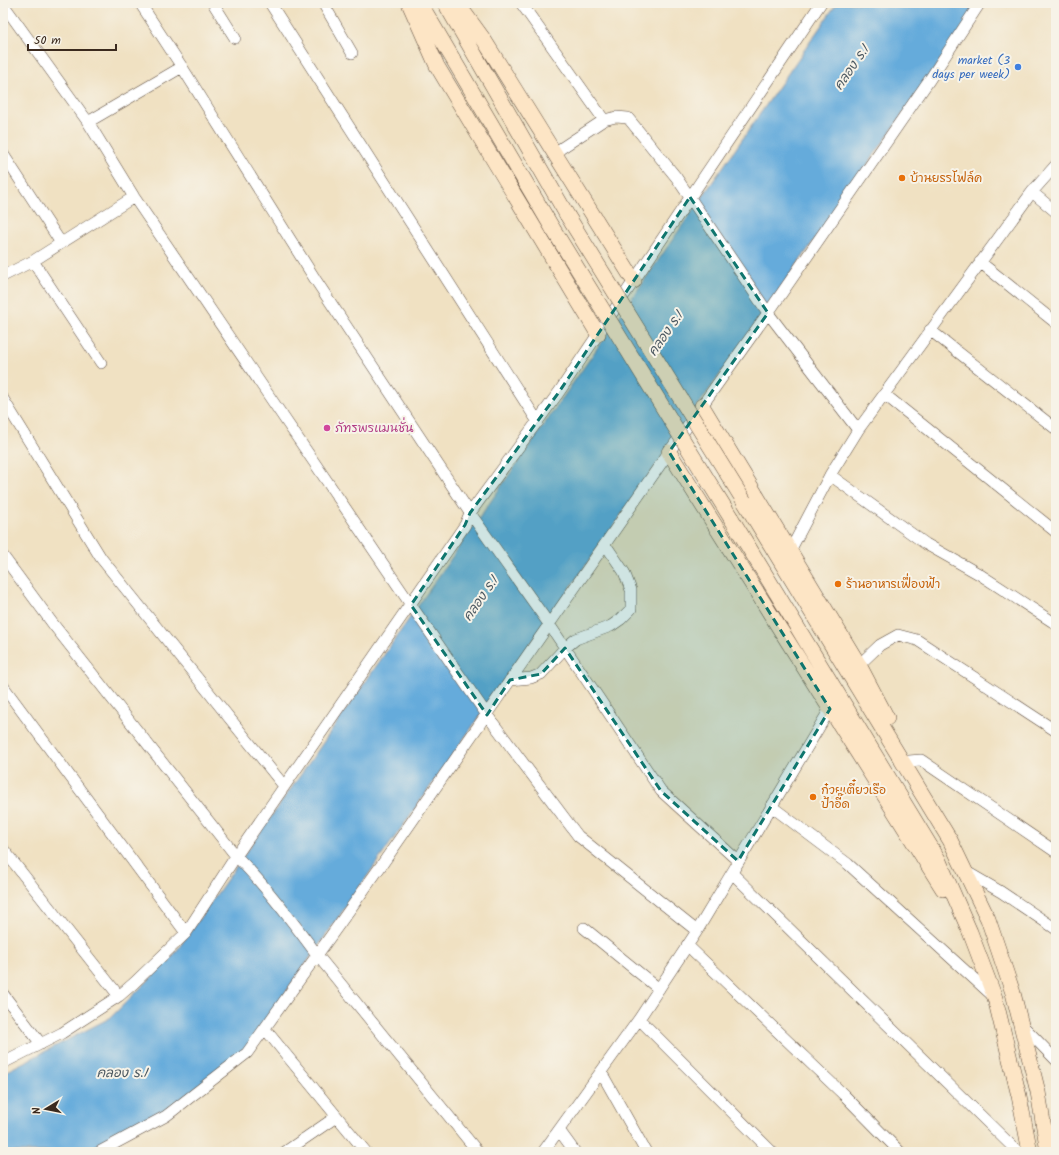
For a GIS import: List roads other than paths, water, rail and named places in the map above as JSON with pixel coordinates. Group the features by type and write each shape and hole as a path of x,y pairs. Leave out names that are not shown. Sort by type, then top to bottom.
{"main road":[{"path":"410,3 437,66 598,334"},
{"path":"420,3 553,230 731,518 938,859 970,932 995,998 1020,1096 1030,1152"},
{"path":"444,3 567,214 744,501 950,840"},
{"path":"456,3 484,40 634,281"},
{"path":"702,406 859,665 950,840 988,919 1014,993 1038,1092 1048,1152"},
{"path":"669,452 970,932"}],"street":[{"path":"140,3 315,279 470,513 549,624 660,792 738,861"},
{"path":"212,3 235,38"},
{"path":"270,3 538,422"},
{"path":"323,3 352,53"},
{"path":"521,3 604,120"},
{"path":"3,1062 62,1033 119,996 186,933 284,786 414,609 465,525 470,513 538,422 821,3"},
{"path":"99,1152 166,1116 247,1053 265,1030 487,715 669,452 768,313 925,86 980,3"},
{"path":"3,4 88,122 134,197 487,715 578,836 698,931"},
{"path":"88,122 182,67"},
{"path":"554,153 604,120 616,117 628,118 676,177 768,313 858,430"},
{"path":"3,154 61,243"},
{"path":"790,552 830,475 858,430 1032,192 1056,165"},
{"path":"1032,192 1056,212"},
{"path":"3,276 33,261 134,197"},
{"path":"33,261 101,363"},
{"path":"980,262 1056,323"},
{"path":"930,330 1056,429"},
{"path":"884,394 1056,532"},
{"path":"3,400 101,558 284,786"},
{"path":"830,475 926,544 979,574 1056,624"},
{"path":"510,680 531,678 541,674 565,648 576,639 610,626 621,619 630,609 631,590 624,572 605,544"},
{"path":"3,556 53,624 236,856 303,936 478,1152"},
{"path":"859,665 880,645 898,635 917,640 1056,731"},
{"path":"3,686 186,933"},
{"path":"543,1152 639,1019 687,945 698,931 738,861 830,709"},
{"path":"909,761 921,760 1056,852"},
{"path":"771,806 848,864 995,998"},
{"path":"3,849 119,996"},
{"path":"965,871 1001,892 1056,929"},
{"path":"732,873 1018,1152"},
{"path":"584,928 659,989"},
{"path":"687,945 844,1095 900,1152"},
{"path":"3,994 41,1044"},
{"path":"639,1019 772,1152"},
{"path":"1021,1024 1056,1060"},
{"path":"265,1030 366,1152"},
{"path":"601,1072 646,1152"},
{"path":"285,1152 336,1117"},
{"path":"559,1130 575,1152"}],"water":[{"name":"คลอง ร.1","path":"837,3 981,3 248,1046 164,1113 91,1152 3,1152 3,1073 110,1018 173,956 302,773"}],"place":[{"name":"market (3 days per week)","path":"1018,67"},
{"name":"บ้านยรรโฟล์ค","path":"902,178"},
{"name":"ภัทรพรแมนชั่น","path":"327,428"},
{"name":"ร้านอาหารเฟื่องฟ้า","path":"838,584"},
{"name":"ก๋วยเตี๋ยวเรือ ป้าอี๊ด","path":"813,797"}]}
